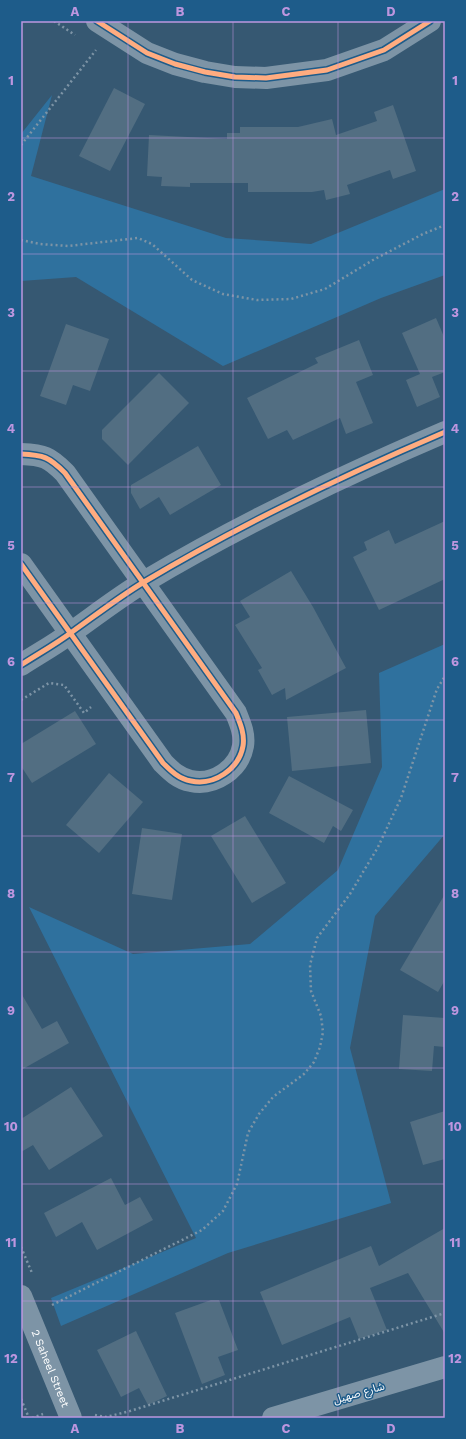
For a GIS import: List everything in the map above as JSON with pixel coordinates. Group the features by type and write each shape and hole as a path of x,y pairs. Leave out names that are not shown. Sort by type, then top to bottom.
{"street":[{"path":"97,21 147,52 175,64 205,72 235,77 266,78 327,70 384,50 430,21"},
{"path":"21,664 70,634 143,583 216,541 286,504 364,467 445,432"},
{"path":"21,454 37,455 53,461 65,473 236,713 242,729 243,746 236,762 224,774 209,781 191,781 175,775 163,763 21,564"},
{"name":"2 Saheel Street","path":"21,1296 71,1418"},
{"name":"شارع صهيل","path":"272,1418 445,1367"}],"path":[{"path":"21,145 96,49 102,54"},
{"path":"21,240 40,244 68,246 138,238 152,244 192,280 223,294 257,300 291,299 325,289 373,260 423,234 445,225"},
{"path":"30,1315 202,1230 223,1212 236,1184 248,1134 259,1114 273,1097 304,1074 314,1062 320,1047 323,1032 321,1016 311,991 310,965 317,938 350,894 378,847 401,798 437,689 445,676"},
{"path":"21,700 49,683 64,685 84,713 112,692"},
{"path":"21,1246 32,1274"},
{"path":"92,1414 106,1417 130,1411 445,1313"},
{"path":"21,1399 29,1418"}],"shaded area":[{"path":"52,95 31,176 226,238 311,244 445,189 445,275 381,298 223,366 76,277 21,281 21,134"},
{"path":"445,644 445,834 375,916 350,1048 391,1203 228,1253 61,1326 51,1298 196,1238 29,907 133,954 250,944 338,870 382,767 379,673"}],"building":[{"path":"114,88 145,104 110,171 79,156"},
{"path":"393,105 416,171 393,179 390,170 347,185 350,194 326,200 324,190 312,192 248,192 248,183 190,183 190,187 161,186 162,177 147,176 149,135 227,139 227,133 240,133 240,127 298,127 332,119 336,135 377,121 374,112"},
{"path":"436,318 445,339 445,372 432,377 440,397 417,407 406,380 420,374 402,333"},
{"path":"66,324 109,339 90,391 73,385 66,405 40,396"},
{"path":"359,340 373,375 356,382 373,423 346,434 340,418 293,440 287,430 268,439 247,398 318,363 315,358"},
{"path":"159,373 189,403 128,465 102,439 102,430"},
{"path":"198,446 221,485 170,515 159,497 140,509 131,493 131,485"},
{"path":"445,521 445,579 379,610 353,557 367,550 364,542 389,530 395,544"},
{"path":"291,571 313,607 346,668 286,700 285,688 272,695 258,670 262,668 235,625 250,617 240,601"},
{"path":"366,710 371,763 292,771 287,717"},
{"path":"75,711 96,744 32,783 21,766 21,744"},
{"path":"109,773 143,802 99,853 66,825"},
{"path":"289,776 353,810 341,831 333,826 324,843 269,813"},
{"path":"245,816 286,883 252,903 211,836"},
{"path":"142,828 182,834 172,900 132,894"},
{"path":"445,894 445,980 438,992 400,970"},
{"path":"21,993 42,1029 57,1021 69,1043 21,1070"},
{"path":"403,1015 445,1018 445,1047 434,1046 432,1071 399,1069"},
{"path":"71,1087 103,1136 49,1170 33,1145 21,1152 21,1119"},
{"path":"445,1111 445,1159 423,1165 410,1122"},
{"path":"111,1178 125,1205 140,1197 153,1220 97,1250 82,1222 56,1237 44,1213"},
{"path":"445,1228 445,1334 408,1273 370,1288 387,1330 359,1339 350,1317 282,1345 260,1292 371,1246 379,1266"},
{"path":"211,1300 219,1300 238,1350 218,1357 225,1375 202,1384 175,1313"},
{"path":"136,1331 167,1396 148,1405 139,1388 121,1397 97,1350"}],"cycle path":[{"path":"97,21 147,53 175,64 205,72 235,77 266,78 327,70 384,50 430,21"},
{"path":"21,665 60,641 135,588 217,540 292,502 445,432"},
{"path":"21,454 35,455 46,458 55,463 65,473 236,713 242,729 243,746 241,754 231,768 217,778 200,782 183,778 166,766 21,564"}]}
